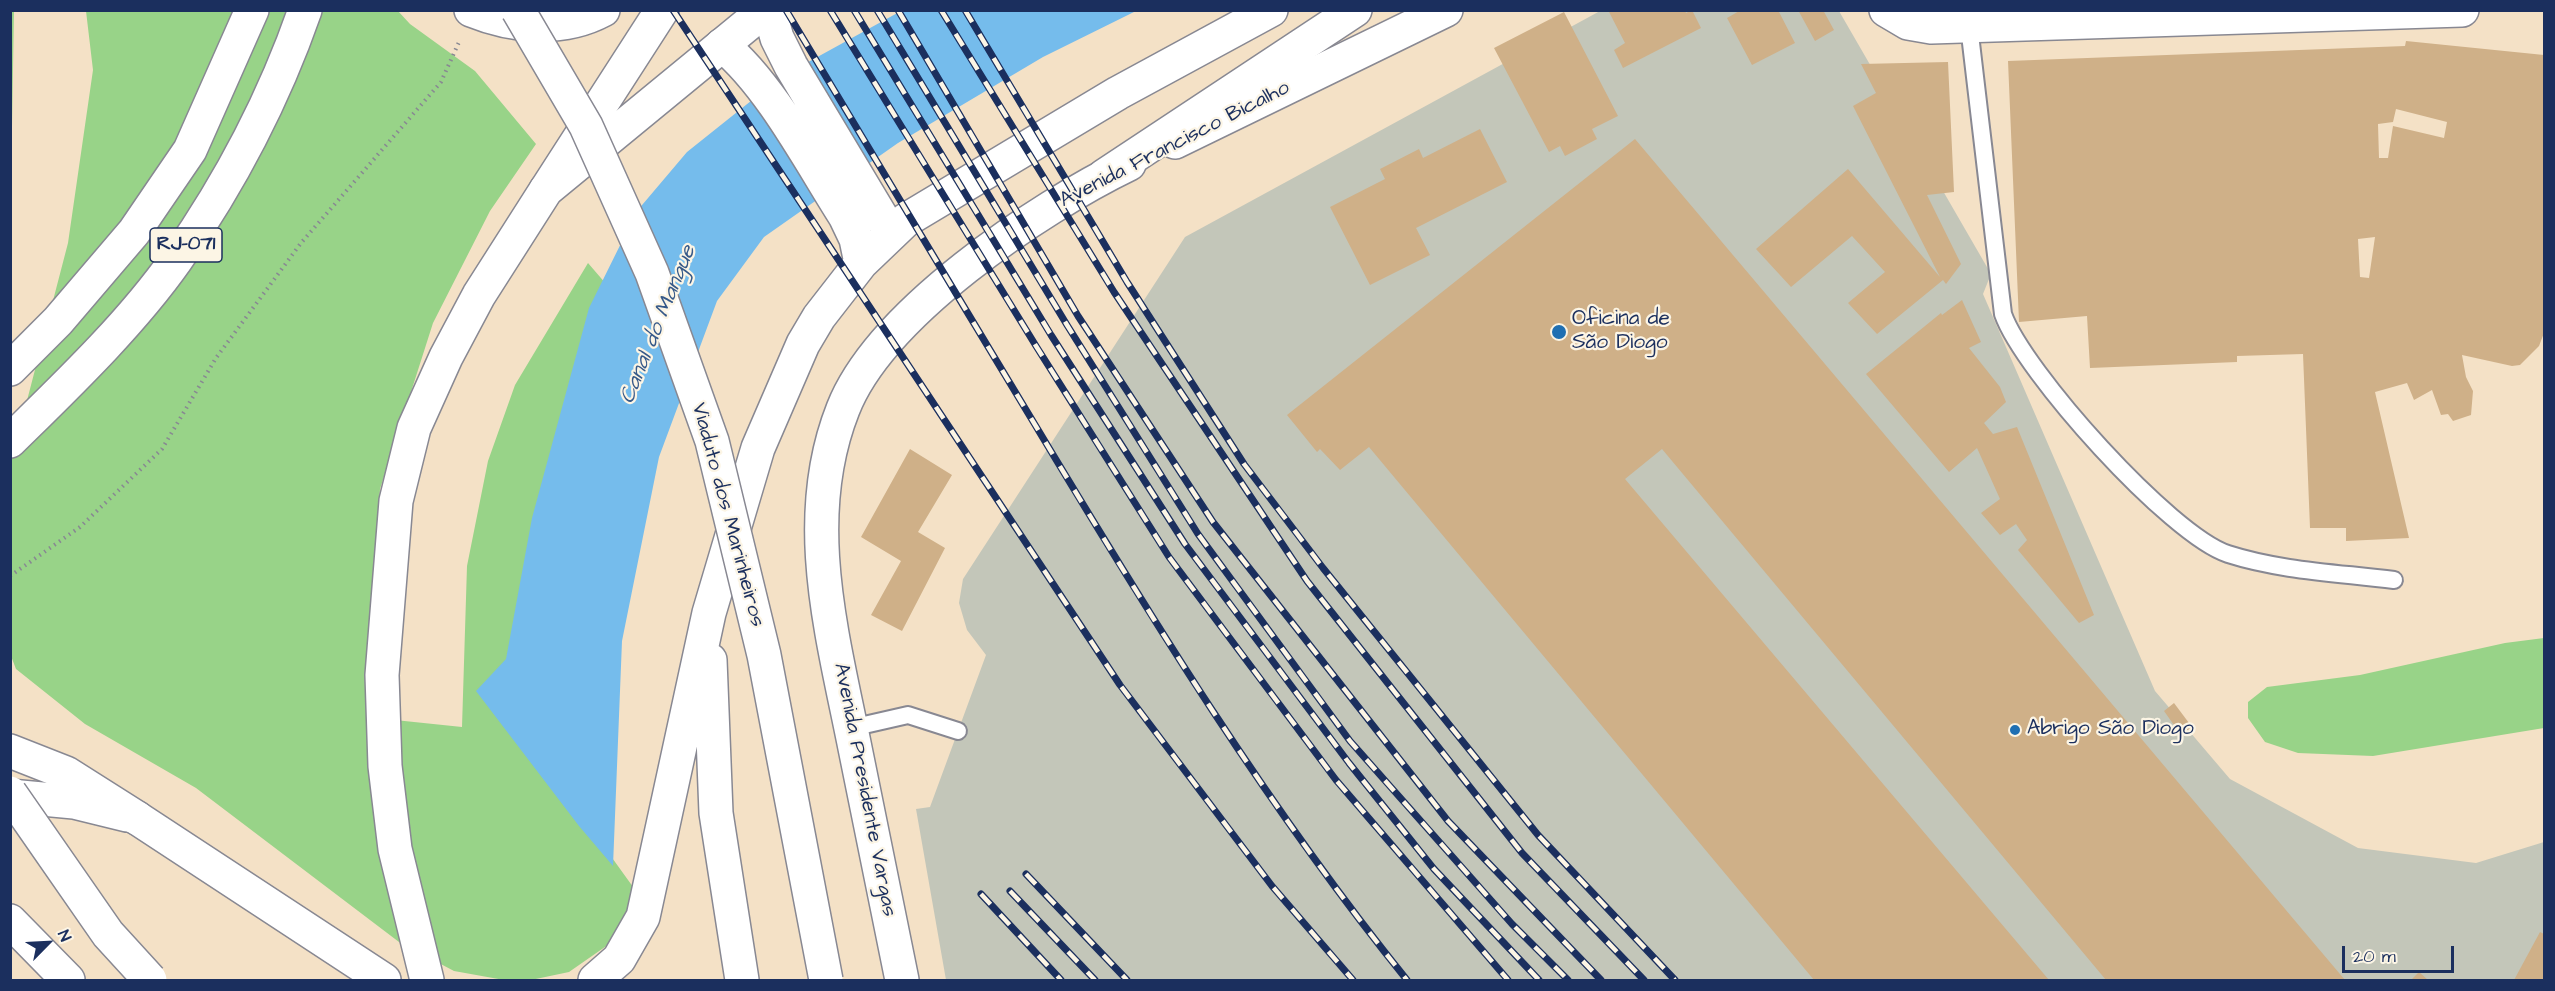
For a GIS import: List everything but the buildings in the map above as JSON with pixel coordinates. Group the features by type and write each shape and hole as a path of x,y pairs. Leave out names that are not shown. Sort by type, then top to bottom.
{"main road":[{"name":"RJ-071","path":"10,369 58,321 134,232 190,150 252,10"},
{"name":"RJ-071","path":"10,441 93,358 175,262 230,178 290,54 305,10"},
{"name":"Viaduto dos Marinheiros","path":"518,10 586,126 652,273 712,441 764,655 826,981"},
{"path":"472,11 512,23 555,25 587,19 603,10"},
{"path":"427,981 395,849 385,766 382,675 387,585 396,501 414,428 478,294 662,10"},
{"path":"546,190 767,10 777,38 857,206 856,239 861,263"},
{"path":"595,981 619,958 643,917 709,613 758,448 803,344 819,317 861,263 906,220 1118,93 1271,10"},
{"path":"1104,176 1355,10"},
{"name":"Avenida Francisco Bicalho","path":"825,600 821,537 825,475 843,408 866,369 896,330 960,273 1040,215 1104,176 1446,10"},
{"path":"1886,10 1908,23 1931,27 2462,10"},
{"path":"722,45 742,62 857,206 891,233"},
{"name":"Avenida Presidente Vargas","path":"825,600 902,981"},
{"path":"709,613 716,813 742,981"},
{"path":"10,751 66,773 384,981"},
{"path":"10,795 74,802 137,818"},
{"path":"10,795 108,934 150,981"},
{"path":"10,921 68,981"}],"lane":[{"path":"1969,26 2004,314 2021,349 2102,450 2169,516 2225,553 2277,566 2394,580"},
{"path":"851,728 908,715 958,731"}],"path":[{"path":"10,576 80,527 162,449 216,358 301,243 441,82 472,11"}],"shaded area":[{"path":"1600,11 1839,11 1991,274 1983,294 2155,691 2230,779 2358,848 2476,863 2544,842 2544,980 946,980 916,809 930,807 986,655 967,630 959,603 963,579 1185,237"}],"green space":[{"path":"10,11 14,11 11,184 11,185"},
{"path":"86,11 398,11 410,24 475,71 536,144 490,211 433,323 380,489 366,717 462,727 467,566 488,461 515,385 588,263 619,299 507,712 641,898 625,933 569,972 531,980 504,980 454,971 399,942 196,788 85,724 16,669 11,656 11,462 68,243 93,70"},
{"path":"2544,638 2544,728 2373,756 2298,753 2265,742 2248,718 2248,702 2267,687 2360,675 2505,643"}],"water":[{"name":"Canal do Mangue","path":"901,11 1136,11 1043,57 898,143 764,237 717,301 659,457 622,641 613,866 579,826 476,691 506,659 532,518 589,308 637,211 687,152 781,77"}],"railway":[{"path":"673,10 1120,685 1272,886 1353,980"},
{"path":"786,10 1168,641 1259,780 1356,915 1407,980"},
{"path":"830,10 1036,346 1169,557 1336,780 1508,980"},
{"path":"854,10 1051,335 1185,544 1349,763 1434,869 1539,980"},
{"path":"877,10 1067,325 1198,534 1350,741 1512,924 1568,980"},
{"path":"898,10 1078,316 1213,522 1448,821 1601,980"},
{"path":"941,10 1114,292 1307,581 1522,853 1644,980"},
{"path":"965,10 1127,282 1244,464 1323,568 1538,835 1675,980"},
{"path":"1026,874 1127,980"},
{"path":"1010,891 1095,980"},
{"path":"981,894 1061,980"}],"place":[{"name":"Oficina de São Diogo","path":"1559,332"},
{"name":"Abrigo São Diogo","path":"2015,730"}]}
